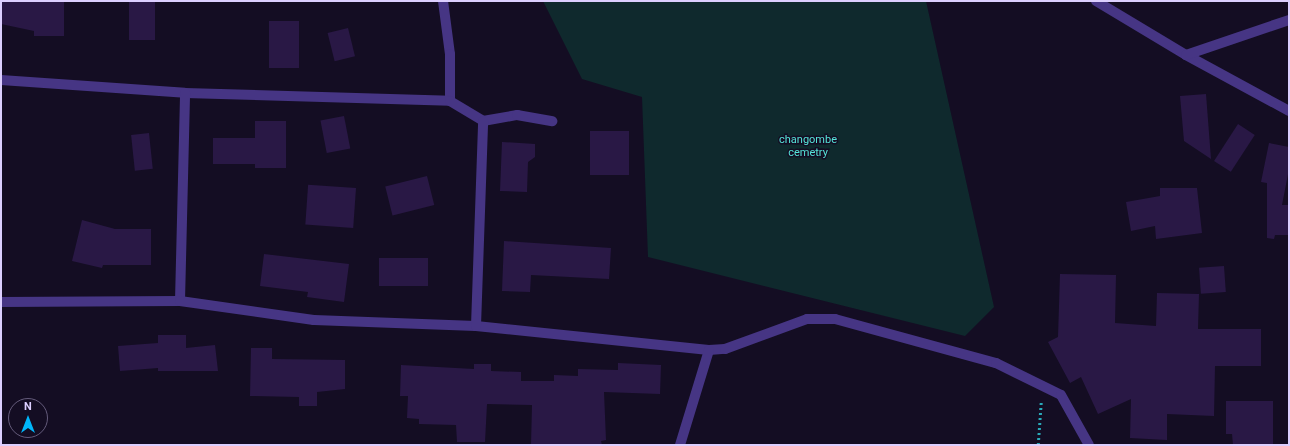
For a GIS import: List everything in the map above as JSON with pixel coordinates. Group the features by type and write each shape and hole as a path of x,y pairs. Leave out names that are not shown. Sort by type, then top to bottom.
{"street":[{"path":"443,1 450,54 450,100"},
{"path":"1096,1 1186,55 1289,110"},
{"path":"1186,55 1289,20"},
{"path":"1,80 185,93 450,100 483,121 517,115 552,121"},
{"path":"180,301 185,93"},
{"path":"476,326 483,121"},
{"path":"1,302 180,301 314,320 476,326 709,350 725,349 807,319 835,319 996,363 1042,385 1061,395 1089,445"},
{"path":"680,445 709,350"}],"path":[{"path":"1038,445 1042,385"}],"green space":[{"name":"changombe cemetry","path":"543,1 926,1 994,307 965,336 648,257 642,97 582,79"}],"building":[{"path":"1,1 64,1 64,36 34,36 34,31 1,24"},
{"path":"129,1 155,1 155,40 129,40"},
{"path":"269,21 299,21 299,68 269,68"},
{"path":"348,28 355,56 335,61 328,33"},
{"path":"1206,94 1211,159 1184,141 1180,96"},
{"path":"344,116 350,148 327,153 320,121"},
{"path":"255,121 286,121 286,168 255,168 255,164 213,164 213,138 255,138"},
{"path":"1238,124 1255,135 1231,172 1214,161"},
{"path":"590,131 629,131 629,175 590,175"},
{"path":"149,133 153,169 135,171 131,135"},
{"path":"502,142 535,144 535,157 528,162 527,192 500,191"},
{"path":"1269,143 1289,147 1289,169 1282,205 1289,205 1289,235 1275,235 1274,239 1267,238 1267,183 1261,182"},
{"path":"427,176 434,205 393,216 385,186"},
{"path":"308,185 356,188 353,228 305,225"},
{"path":"1160,188 1197,188 1202,233 1156,239 1155,226 1131,231 1126,202 1160,196"},
{"path":"82,220 115,229 151,229 151,265 103,265 102,268 72,261"},
{"path":"504,241 611,248 609,279 531,275 530,292 502,291"},
{"path":"264,254 349,264 344,302 307,297 308,292 260,286"},
{"path":"379,258 428,258 428,286 379,286"},
{"path":"1224,266 1226,292 1201,294 1199,268"},
{"path":"1060,274 1116,275 1115,323 1156,326 1157,293 1199,294 1198,329 1261,329 1261,366 1215,366 1214,416 1167,414 1167,440 1130,438 1131,399 1098,414 1081,377 1070,383 1048,342 1058,337"},
{"path":"158,335 186,335 186,348 215,345 218,371 158,371 158,368 120,371 118,346 158,343"},
{"path":"251,348 272,348 272,359 345,360 345,389 317,392 317,406 299,406 299,397 250,396"},
{"path":"618,363 661,365 660,394 604,392 606,440 601,441 602,445 531,445 532,405 487,404 485,442 457,442 456,425 419,424 419,419 407,418 408,396 400,396 401,365 474,369 474,364 491,364 491,371 521,372 521,381 554,381 554,375 578,376 578,369 618,370"},
{"path":"1226,401 1273,401 1273,445 1233,445 1232,434 1226,434"}]}
